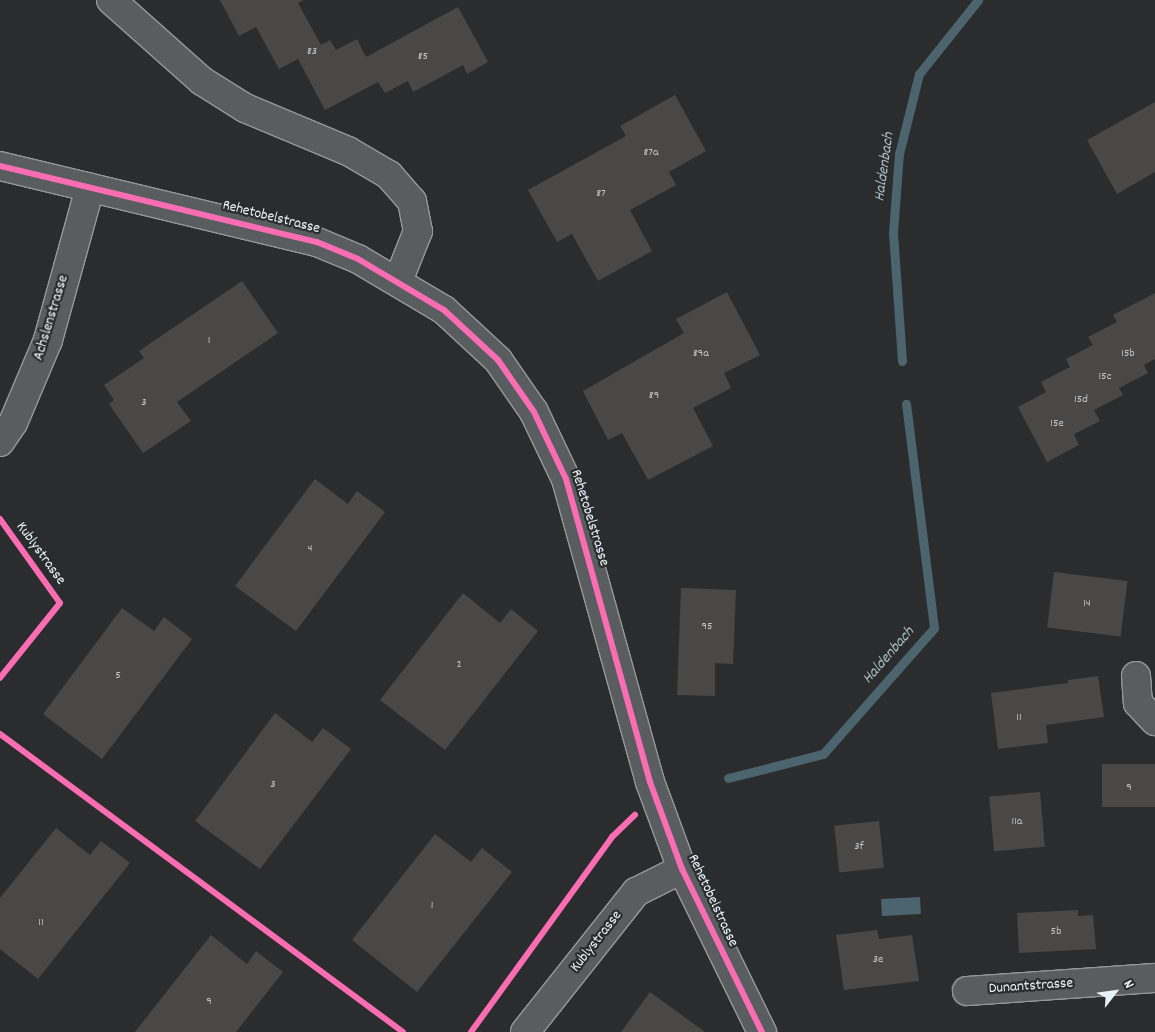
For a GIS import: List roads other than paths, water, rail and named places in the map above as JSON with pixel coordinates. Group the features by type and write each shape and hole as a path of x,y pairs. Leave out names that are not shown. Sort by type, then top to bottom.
{"street":[{"path":"111,0 202,82 245,108 348,151 394,179 412,201 418,231 398,281"},
{"name":"Rehetobelstrasse","path":"0,166 317,242 398,281 444,310 498,360 542,429 566,479 650,782 682,869 762,1032"},
{"name":"Achslenstrasse","path":"0,442 13,423 48,340 90,188"},
{"path":"1136,676 1138,703 1155,721"},
{"name":"Kublystrasse","path":"525,1032 636,892 682,869"},
{"name":"Dunantstrasse","path":"967,991 1155,978"}],"water":[{"path":"920,897 921,914 882,916 881,899"}],"waterway":[{"name":"Haldenbach","path":"902,361 893,233 899,154 919,74 978,0"},
{"name":"Haldenbach","path":"728,778 823,754 934,628 906,404"}]}
